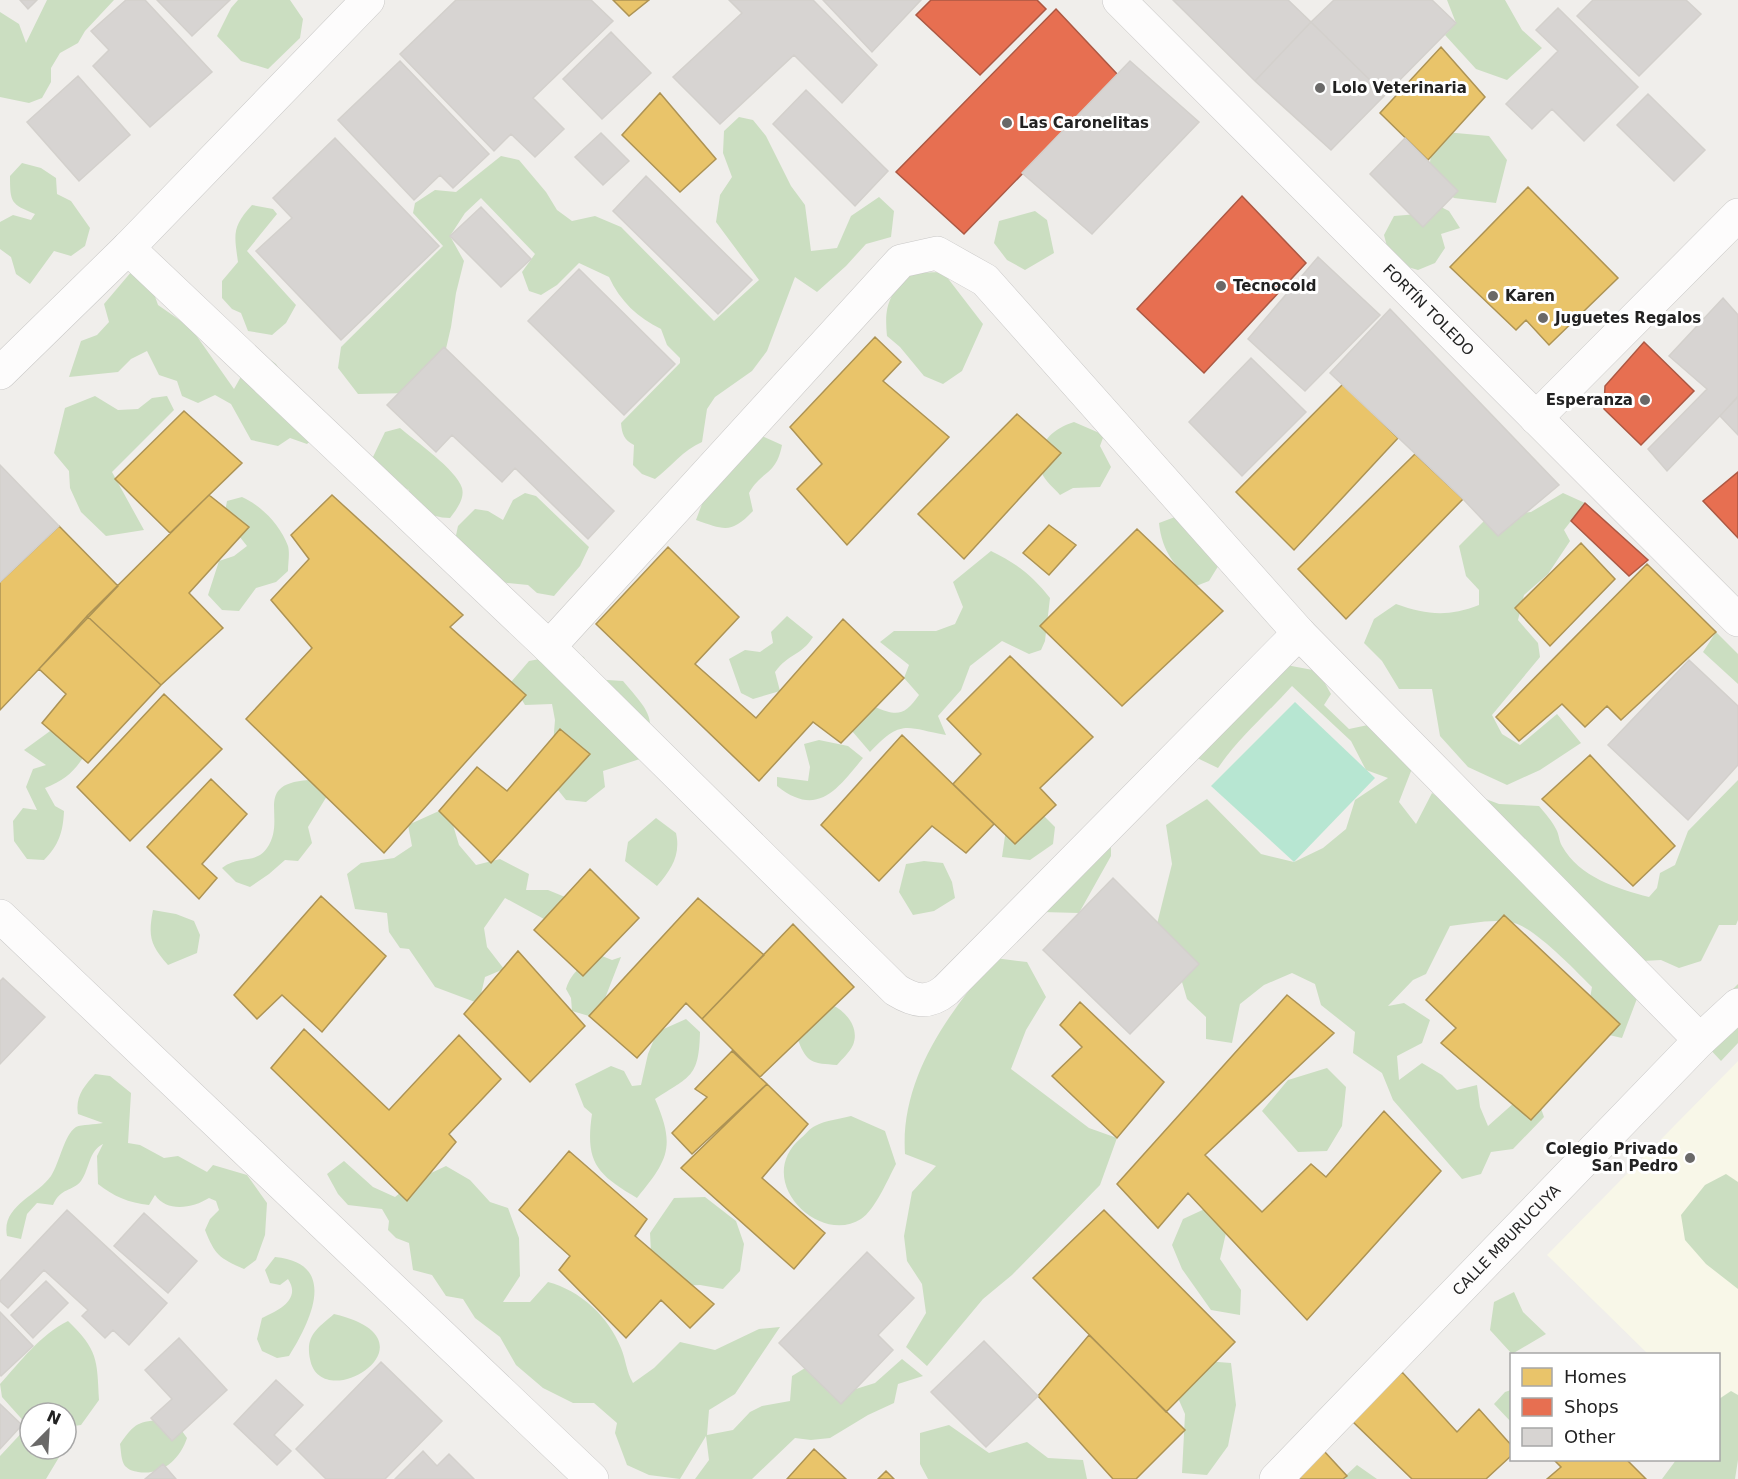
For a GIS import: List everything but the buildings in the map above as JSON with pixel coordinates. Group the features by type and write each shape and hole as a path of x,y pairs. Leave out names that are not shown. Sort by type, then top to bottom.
{"street":[{"path":"0,373 128,248 368,0"},
{"name":"FORTÍN TOLEDO","path":"1136,6 1536,418 1738,620"},
{"path":"1536,418 1738,215"},
{"path":"128,248 549,647 896,990 910,999 923,1001 936,999 946,990 1299,633"},
{"path":"549,647 901,261 937,253 985,280 1299,633 1700,1040"},
{"path":"0,916 592,1479"},
{"name":"CALLE MBURUCUYA","path":"1276,1479 1700,1040 1738,1005"}],"shaded area":[{"name":"Colegio Privado San Pedro","path":"1738,1061 1738,1442 1720,1424 1720,1353 1647,1353 1547,1255"}],"green space":[{"path":"47,0 114,0 85,31 78,43 60,53 51,68 51,82 42,98 29,103 0,97 0,12 19,24 26,43"},
{"path":"238,0 290,0 303,19 300,38 268,69 241,61 217,36 231,8"},
{"path":"1447,0 1505,0 1522,30 1542,48 1507,80 1476,69 1445,35 1456,23"},
{"path":"739,117 753,120 766,136 791,186 805,205 811,251 837,248 851,216 879,197 894,211 891,237 866,244 817,292 795,277 767,351 752,371 715,397 707,409 702,442 683,454 655,479 642,474 633,465 634,445 624,436 621,423 680,363 680,358 667,345 661,329 630,308 609,277 579,263 557,285 541,295 529,291 522,272 535,254 481,198 465,213 450,236 464,261 442,366 414,393 358,394 338,368 341,347 443,246 413,213 415,203 435,190 456,192 501,156 519,160 546,192 557,210 572,221 595,216 621,227 714,321 759,280 716,222 720,195 732,177 723,153 724,131"},
{"path":"1434,131 1489,136 1507,160 1496,203 1454,198 1428,178"},
{"path":"22,163 41,168 56,178 57,194 71,201 90,228 85,246 71,256 54,251 30,284 16,274 11,257 0,249 0,222 13,215 31,220 35,214 21,208 12,197 10,176"},
{"path":"1435,204 1449,211 1460,228 1441,234 1445,248 1435,263 1418,270 1391,262 1384,235 1394,216 1418,214"},
{"path":"252,205 273,209 277,214 247,251 296,305 286,323 272,335 248,331 241,313 232,309 222,298 222,281 238,262 236,231 241,219"},
{"path":"1035,211 1047,220 1054,253 1025,270 1007,260 994,243 999,221"},
{"path":"132,271 151,285 158,305 191,328 234,389 243,373 261,353 276,364 317,435 307,444 290,438 278,446 251,440 231,404 215,395 198,403 182,396 177,381 159,375 147,351 131,359 118,372 69,377 81,341 97,335 109,322 104,304"},
{"path":"943,272 983,324 962,371 943,384 924,376 900,347 887,336 886,316 892,295 908,273"},
{"path":"95,396 118,410 138,409 152,398 167,396 174,410 112,472 144,530 106,536 81,512 70,488 69,471 54,453 65,408"},
{"path":"1074,422 1104,435 1100,446 1111,467 1100,487 1073,488 1060,495 1043,476 1040,455 1046,440 1052,434"},
{"path":"400,428 444,464 458,480 463,492 450,518 430,514 418,507 410,497 409,490 391,482 372,459 385,432"},
{"path":"762,436 782,445 772,468 749,493 753,511 739,524 727,528 696,520 705,496"},
{"path":"525,493 536,496 589,547 580,566 554,596 537,593 528,585 507,583 490,576 455,540 458,526 475,509 488,511 503,520 513,500"},
{"path":"1563,493 1585,503 1564,530 1570,541 1548,574 1524,595 1518,620 1538,643 1540,657 1492,715 1502,734 1520,745 1557,714 1581,743 1540,770 1507,785 1468,767 1440,736 1432,689 1399,689 1382,661 1364,643 1374,619 1396,604 1438,613 1468,609 1479,605 1479,590 1466,576 1459,546 1489,516 1531,512"},
{"path":"242,497 263,511 285,538 289,549 288,571 276,582 256,588 239,611 222,610 208,595 219,561 234,556 247,546 224,517 227,501"},
{"path":"1191,511 1222,560 1209,581 1196,586 1166,550 1159,523"},
{"path":"991,551 1023,571 1050,598 1045,641 1041,650 1029,654 1002,641 970,666 961,690 938,716 946,735 905,728 890,734 870,752 852,731 875,707 895,713 900,712 909,707 919,695 904,678 909,665 880,642 894,631 936,631 955,624 963,607 953,582"},
{"path":"787,616 813,637 804,648 785,661 775,672 780,691 753,699 741,693 729,659 745,650 760,652 773,643 771,632"},
{"path":"1716,632 1738,654 1738,684 1703,652"},
{"path":"572,653 584,657 592,679 623,681 645,708 650,724 648,744 643,758 603,771 605,787 586,802 566,800 550,780 555,720 552,704 525,705 511,682 529,661"},
{"path":"1281,664 1318,671 1331,694 1324,705 1349,729 1368,725 1413,766 1399,802 1416,824 1432,793 1466,818 1638,996 1622,1038 1592,1031 1587,1015 1592,987 1533,933 1514,923 1506,922 1490,921 1450,926 1426,974 1413,980 1388,1006 1404,1003 1430,1020 1422,1043 1397,1056 1399,1080 1422,1063 1442,1075 1457,1090 1477,1085 1480,1107 1488,1126 1533,1086 1544,1117 1513,1149 1491,1152 1481,1174 1462,1179 1393,1100 1382,1073 1353,1053 1355,1032 1321,1005 1315,984 1292,973 1264,985 1240,1004 1232,1043 1206,1039 1206,1017 1187,999 1182,982 1158,972 1149,956 1172,864 1166,825 1207,799 1261,854 1294,862 1323,848 1346,829 1355,800 1388,778 1366,770 1351,741 1292,686 1244,736 1218,768 1195,757"},
{"path":"1295,702 1375,778 1294,862 1211,786"},
{"path":"68,718 89,747 72,772 45,788 55,806 64,811 63,825 57,843 44,860 27,859 14,841 13,821 23,808 37,810 26,787 33,769 46,765 24,750"},
{"path":"819,740 848,746 863,758 845,780 826,796 816,800 804,800 791,796 777,786 777,777 808,781 810,767 804,744"},
{"path":"309,780 327,796 308,827 312,843 298,861 285,860 250,887 236,882 222,868 235,861 257,856 267,848 272,837 276,795 281,788 291,783"},
{"path":"1738,780 1738,920 1736,925 1719,925 1701,961 1679,968 1661,960 1643,961 1475,795 1499,804 1539,806 1557,831 1569,857 1578,866 1612,886 1649,897 1657,888 1660,873 1675,865 1688,831"},
{"path":"1035,807 1055,827 1053,844 1030,860 1002,857 1007,822"},
{"path":"439,811 453,825 459,845 476,865 500,859 529,874 526,890 548,890 565,897 560,912 544,919 505,898 484,928 487,947 504,969 485,977 481,994 475,1002 435,987 409,949 400,948 389,932 387,913 355,909 347,874 361,863 394,858 412,846 408,825"},
{"path":"656,818 676,833 677,841 674,862 657,886 625,861 628,842"},
{"path":"1111,841 1111,856 1079,913 1042,912"},
{"path":"924,861 943,863 952,882 955,898 934,911 913,915 899,892 906,864"},
{"path":"153,910 176,914 194,921 200,935 197,953 168,965 157,952 152,940"},
{"path":"602,956 612,960 621,957 604,1001 589,1016 572,1011 571,998 566,989 569,982 580,968"},
{"path":"995,958 1027,962 1046,997 1026,1030 1011,1069 1089,1128 1117,1138 1100,1185 1012,1275 983,1299 927,1366 906,1347 926,1313 922,1284 907,1261 904,1236 912,1192 936,1166 905,1154 910,1099 930,1049 960,1002"},
{"path":"1738,984 1738,1043 1721,1061 1692,1030"},
{"path":"832,1005 847,1016 855,1032 852,1048 837,1065 812,1061 805,1054 798,1040"},
{"path":"686,1019 700,1032 695,1067 684,1080 655,1099 665,1129 666,1152 656,1173 637,1198 612,1182 596,1165 590,1144 592,1114 584,1107 575,1084 611,1066 624,1071 632,1086 641,1085 648,1054 657,1032"},
{"path":"1327,1068 1346,1087 1342,1126 1327,1151 1298,1152 1262,1111 1288,1080"},
{"path":"95,1074 110,1076 131,1093 128,1143 140,1145 164,1158 178,1156 207,1172 213,1165 247,1175 267,1203 265,1235 256,1260 244,1269 229,1262 215,1250 205,1230 210,1219 219,1210 216,1201 209,1198 196,1204 180,1207 166,1204 155,1195 149,1205 135,1203 109,1192 98,1184 97,1156 103,1144 94,1151 84,1176 78,1184 59,1195 53,1205 37,1203 27,1214 21,1239 7,1236 9,1217 51,1176 72,1131 79,1126 103,1123 78,1114 77,1108 84,1087"},
{"path":"851,1116 885,1131 896,1164 881,1194 866,1215 844,1225 827,1224 811,1216 797,1204 787,1189 784,1172 788,1155 811,1128 824,1122"},
{"path":"344,1161 373,1187 395,1197 416,1180 446,1166 470,1180 490,1202 508,1208 519,1238 520,1276 503,1302 530,1302 548,1282 582,1298 609,1325 621,1348 633,1383 654,1368 680,1342 715,1350 759,1329 780,1327 735,1394 709,1410 707,1435 733,1430 750,1412 762,1406 790,1401 792,1376 810,1365 843,1393 875,1383 902,1359 923,1376 898,1384 894,1403 868,1415 830,1438 811,1440 795,1438 752,1479 695,1479 709,1460 706,1436 680,1479 649,1475 627,1465 615,1433 617,1423 594,1403 573,1403 543,1388 516,1365 500,1337 475,1318 463,1299 446,1296 432,1275 413,1270 409,1243 396,1238 388,1230 389,1221 382,1209 348,1205 338,1194 327,1174"},
{"path":"1726,1174 1738,1182 1738,1289 1706,1264 1685,1240 1681,1215 1705,1185"},
{"path":"705,1197 736,1221 744,1244 740,1271 723,1289 700,1285 682,1286 651,1252 650,1233 674,1198"},
{"path":"1209,1207 1229,1220 1220,1259 1241,1290 1240,1315 1211,1310 1182,1269 1172,1245 1183,1219"},
{"path":"275,1257 295,1262 307,1270 313,1282 314,1296 305,1327 289,1356 277,1358 262,1351 257,1339 262,1318 286,1304 292,1293 292,1286 288,1279 280,1285 270,1283 265,1270"},
{"path":"1514,1292 1523,1312 1546,1334 1511,1353 1490,1330 1494,1302"},
{"path":"334,1314 365,1326 379,1340 378,1355 368,1368 352,1378 334,1381 319,1375 310,1359 309,1344 314,1333"},
{"path":"68,1321 85,1340 94,1356 98,1374 99,1400 81,1425 78,1425 78,1401 18,1401 18,1415 2,1397 0,1384 40,1341"},
{"path":"1192,1360 1231,1363 1236,1405 1228,1446 1207,1475 1182,1473 1185,1414 1171,1382"},
{"path":"1510,1390 1510,1421 1494,1404 1505,1392"},
{"path":"1731,1391 1738,1395 1738,1460 1735,1479 1662,1479 1675,1461 1720,1461 1720,1398"},
{"path":"164,1420 177,1424 187,1438 175,1459 162,1469 147,1473 131,1470 125,1466 120,1444 125,1437 138,1424"},
{"path":"949,1425 989,1453 1027,1442 1048,1458 1083,1460 1087,1479 928,1479 920,1464 920,1433"},
{"path":"18,1437 18,1461 57,1461 46,1479 0,1479 0,1456"},
{"path":"1357,1465 1377,1479 1342,1479"}],"place":[{"name":"Lolo Veterinaria","path":"1320,88"},
{"name":"Las Caronelitas","path":"1007,123"},
{"name":"Tecnocold","path":"1221,286"},
{"name":"Karen","path":"1493,296"},
{"name":"Juguetes Regalos","path":"1543,318"},
{"name":"Esperanza","path":"1645,400"},
{"name":"Colegio Privado San Pedro","path":"1690,1158"}]}
